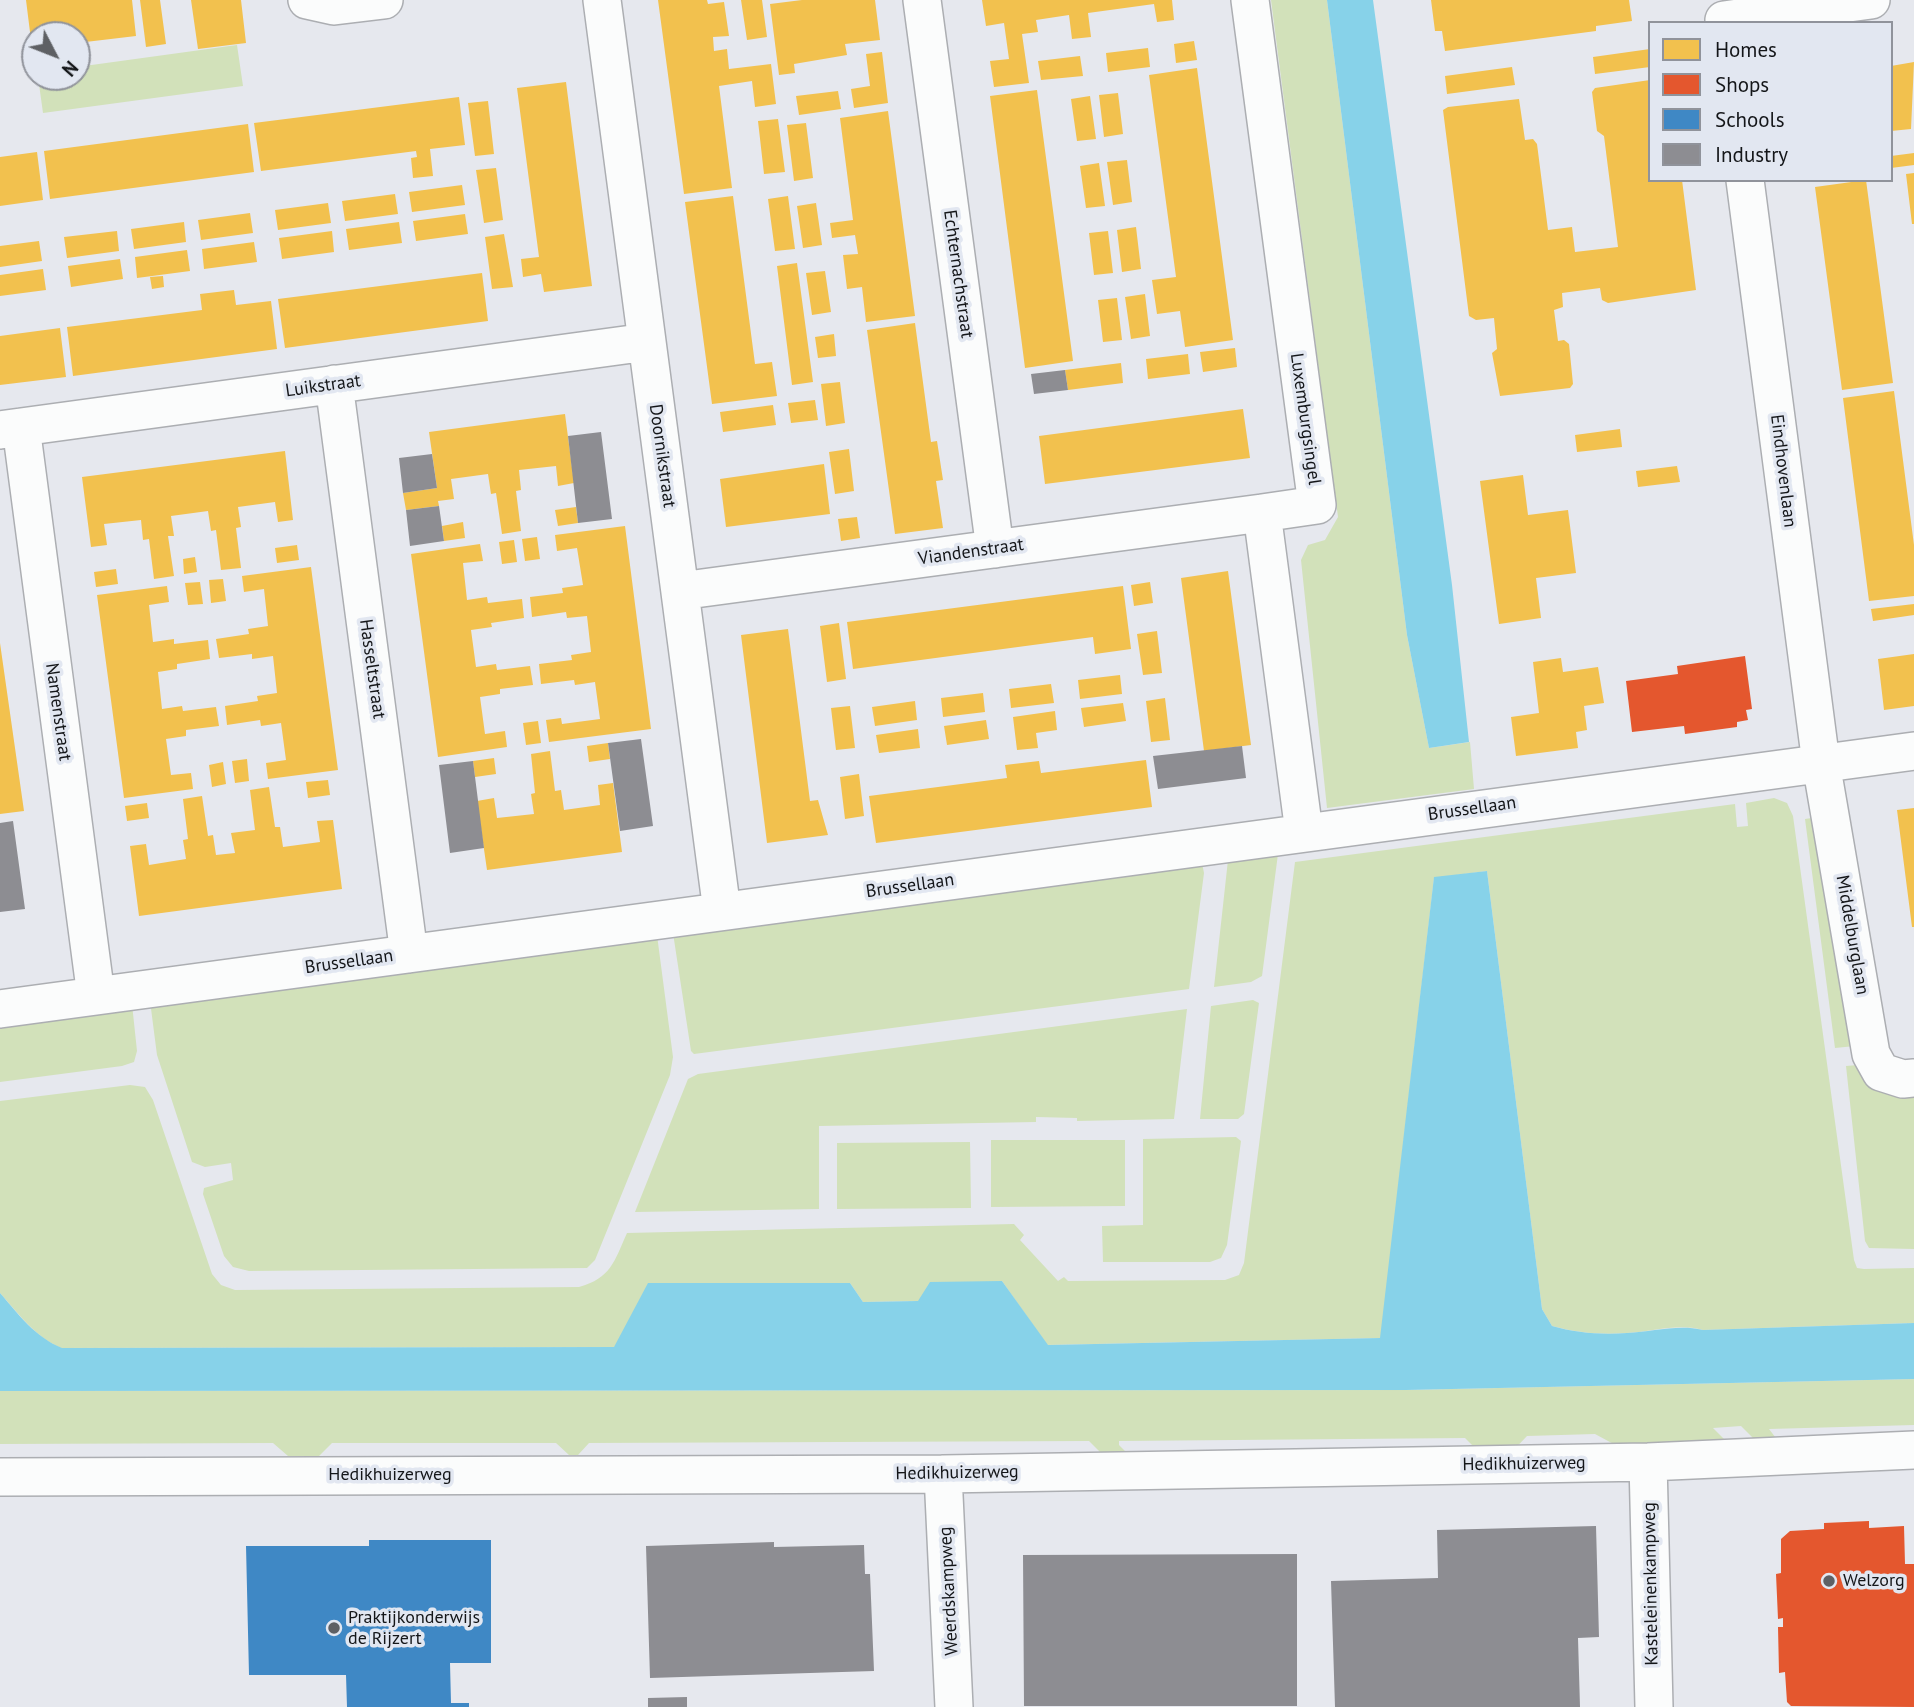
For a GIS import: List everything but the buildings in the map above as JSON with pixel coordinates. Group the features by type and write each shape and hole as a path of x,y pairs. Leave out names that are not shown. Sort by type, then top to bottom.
{"street":[{"path":"307,0 334,6 384,0"},
{"name":"Doornikstraat","path":"601,0 722,911"},
{"name":"Echternachstraat","path":"922,0 995,549"},
{"name":"Luxemburgsingel","path":"1250,0 1317,505 1262,513"},
{"path":"1723,14 1871,0"},
{"name":"Eindhovenlaan","path":"1745,182 1821,762"},
{"name":"Luikstraat","path":"10,428 647,342"},
{"name":"Hasseltstraat","path":"334,384 410,954"},
{"name":"Namenstraat","path":"10,428 96,996"},
{"path":"1262,513 1304,832"},
{"name":"Viandenstraat","path":"680,591 1262,513"},
{"name":"Brussellaan","path":"0,1009 1914,751"},
{"name":"Middelburglaan","path":"1821,762 1871,1054 1881,1072 1903,1079 1914,1078"},
{"name":"Hedikhuizerweg","path":"0,1477 943,1474 1648,1462 1914,1450"},
{"name":"Kasteleinenkampweg","path":"1648,1462 1654,1707"},
{"name":"Weerdskampweg","path":"943,1474 954,1707"}],"green space":[{"path":"1271,0 1327,0 1407,635 1429,748 1470,742 1474,789 1327,808 1301,560 1308,545 1325,540 1338,517"},
{"path":"237,45 243,86 43,113 40,91 91,91 91,65"},
{"path":"1774,798 1787,803 1793,816 1854,1260 1857,1268 1864,1269 1914,1268 1914,1323 1703,1330 1674,1328 1608,1334 1552,1326 1542,1309 1487,871 1434,878 1381,1338 1047,1345 1002,1281 919,1301 863,1302 850,1283 614,1347 61,1348 35,1331 0,1293 0,1101 130,1085 145,1087 153,1100 212,1274 221,1285 235,1290 579,1287 605,1274 615,1260 627,1233 1014,1224 1024,1235 1020,1240 1058,1281 1064,1277 1068,1281 1225,1280 1239,1275 1244,1263 1295,862 1735,804 1737,827 1748,826 1746,803"},
{"path":"1825,816 1855,1046 1835,1048 1805,819"},
{"path":"1278,854 1262,976 1251,982 1214,987 1228,860"},
{"path":"1202,863 1204,873 1189,989 694,1054 691,1051 673,933"},
{"path":"657,935 673,1057 670,1075 595,1260 587,1268 249,1271 233,1267 224,1256 203,1194 204,1188 233,1180 231,1163 205,1167 192,1162 157,1055 150,1001"},
{"path":"1253,1000 1259,1003 1244,1114 1238,1119 1200,1119 1211,1006"},
{"path":"132,1004 137,1051 134,1062 122,1066 0,1082 0,1023"},
{"path":"1187,1009 1174,1119 1077,1121 1077,1118 1036,1117 1036,1122 819,1126 819,1209 635,1212 688,1079 698,1074"},
{"path":"1858,1065 1863,1078 1878,1091 1914,1090 1914,1249 1869,1248 1865,1241 1846,1066"},
{"path":"1236,1137 1241,1141 1227,1245 1221,1258 1210,1262 1103,1262 1102,1226 1143,1225 1143,1139"},
{"path":"991,1140 1125,1140 1125,1206 991,1207"},
{"path":"970,1142 971,1208 837,1209 837,1143"},
{"path":"1914,1379 1914,1425 1769,1429 1782,1446 1766,1451 1741,1426 1713,1428 1729,1444 1621,1448 1595,1434 1527,1436 1506,1458 1487,1460 1465,1438 1119,1441 1119,1445 1132,1458 1110,1462 1089,1441 589,1443 578,1455 569,1455 556,1443 332,1443 319,1456 288,1456 273,1443 0,1444 0,1391 1406,1390"}],"water":[{"path":"1327,0 1373,0 1452,585 1469,742 1429,748 1407,635"},
{"path":"1487,871 1542,1309 1552,1326 1608,1334 1674,1328 1703,1330 1914,1323 1914,1379 1406,1390 0,1391 0,1293 36,1332 62,1348 614,1347 648,1283 850,1283 863,1302 918,1301 930,1282 1002,1281 1048,1345 1380,1338 1434,877"}],"place":[{"name":"Welzorg","path":"1829,1581"},
{"name":"Praktijkonderwijs de Rijzert","path":"334,1628"}]}
